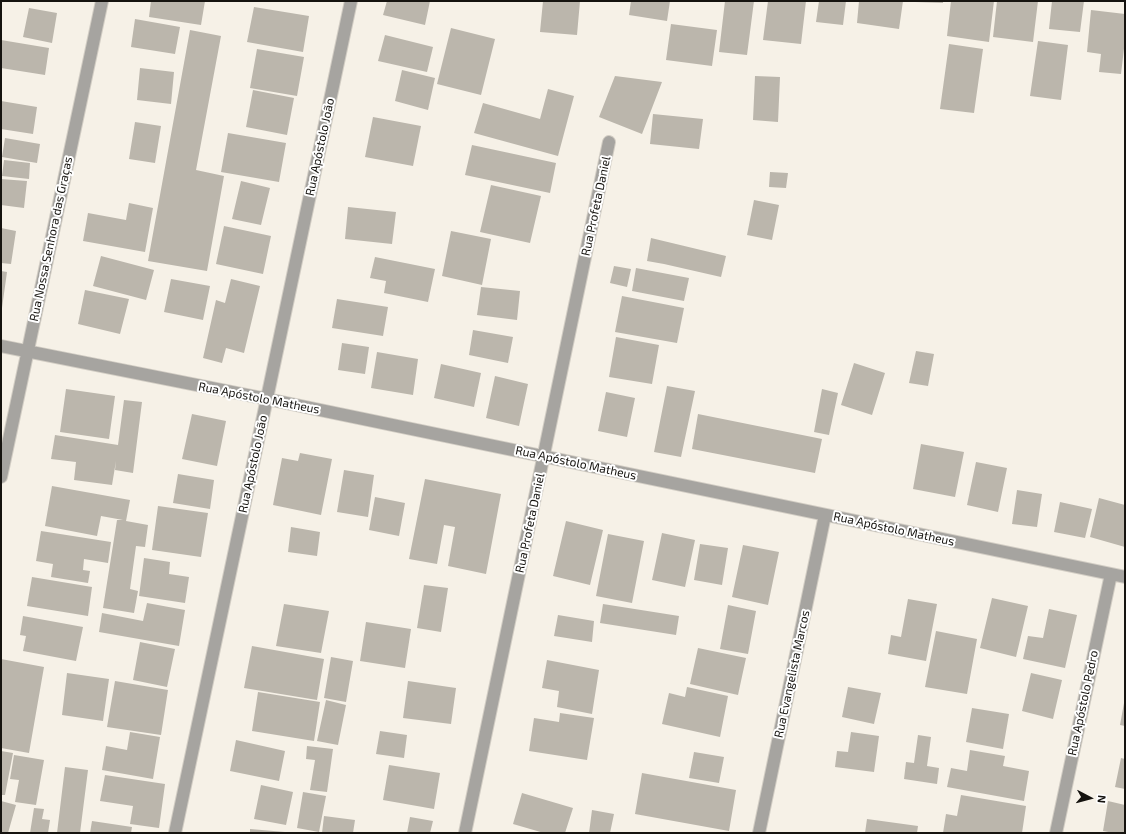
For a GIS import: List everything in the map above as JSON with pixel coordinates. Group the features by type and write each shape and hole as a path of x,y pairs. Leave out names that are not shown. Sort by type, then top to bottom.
{"street":[{"name":"Rua Nossa Senhora das Graças","path":"1,478 102,1"},
{"name":"Rua Apóstolo João","path":"175,833 351,1"},
{"name":"Rua Profeta Daniel","path":"465,833 609,142"},
{"name":"Rua Apóstolo Matheus","path":"1,346 267,399 1125,577"},
{"name":"Rua Evangelista Marcos","path":"759,833 826,515"},
{"name":"Rua Apóstolo Pedro","path":"1056,833 1111,574"}],"building":[{"path":"151,1 205,1 201,25 149,17"},
{"path":"387,1 430,1 425,25 383,15"},
{"path":"543,1 580,1 577,35 540,32"},
{"path":"631,1 670,1 667,21 629,15"},
{"path":"725,1 754,1 747,55 719,52"},
{"path":"768,1 806,1 801,44 763,40"},
{"path":"819,1 846,1 843,25 816,22"},
{"path":"859,1 903,1 899,29 857,23"},
{"path":"943,1 943,3 915,2"},
{"path":"951,1 994,1 989,42 947,36"},
{"path":"997,1 1038,1 1033,42 993,37"},
{"path":"1052,1 1084,1 1080,32 1049,29"},
{"path":"254,7 309,16 303,52 247,42"},
{"path":"29,8 57,13 52,43 23,37"},
{"path":"1091,10 1125,14 1125,40 1121,74 1099,72 1101,54 1087,52"},
{"path":"135,19 180,27 175,54 131,47"},
{"path":"671,24 717,30 712,66 666,60"},
{"path":"451,28 495,39 481,95 437,84"},
{"path":"190,30 221,36 196,170 224,176 207,271 148,261"},
{"path":"385,35 433,47 427,72 378,61"},
{"path":"1,40 49,48 45,75 1,68"},
{"path":"1038,41 1068,45 1061,100 1030,96"},
{"path":"949,44 983,49 974,113 940,109"},
{"path":"257,49 304,57 297,96 250,88"},
{"path":"140,68 174,72 171,104 137,100"},
{"path":"402,70 435,78 428,110 395,101"},
{"path":"615,76 662,82 642,134 599,117"},
{"path":"755,76 780,77 778,122 753,120"},
{"path":"548,89 574,96 558,156 474,133 483,103 540,119"},
{"path":"253,90 294,98 287,135 246,127"},
{"path":"1,101 37,107 33,134 1,129"},
{"path":"653,114 703,119 699,149 650,144"},
{"path":"373,117 421,126 413,166 365,157"},
{"path":"135,122 161,126 155,163 129,159"},
{"path":"228,133 286,143 279,182 221,172"},
{"path":"5,138 40,144 37,163 2,157"},
{"path":"472,145 556,163 550,193 465,175"},
{"path":"4,160 30,163 29,179 2,176"},
{"path":"770,172 788,173 786,188 769,187"},
{"path":"1,179 27,181 24,208 1,205"},
{"path":"241,181 270,188 261,225 232,219"},
{"path":"491,185 541,196 530,243 480,232"},
{"path":"754,200 779,205 772,240 747,235"},
{"path":"129,203 153,208 145,252 83,241 88,213 126,220"},
{"path":"348,207 396,212 392,244 345,239"},
{"path":"224,226 271,236 263,274 216,264"},
{"path":"1,228 16,231 11,264 1,263"},
{"path":"451,231 491,239 482,285 442,276"},
{"path":"651,238 726,256 721,277 647,261"},
{"path":"101,256 154,270 146,300 93,286"},
{"path":"375,257 435,269 428,302 384,293 386,281 370,278"},
{"path":"614,266 631,269 627,287 610,283"},
{"path":"636,268 689,278 684,301 632,291"},
{"path":"1,271 7,272 2,308 1,308"},
{"path":"171,279 210,286 203,320 164,312"},
{"path":"231,279 260,286 244,353 226,348 222,363 203,358 216,300 225,303"},
{"path":"481,287 520,291 517,320 477,315"},
{"path":"85,290 129,299 120,334 78,324"},
{"path":"622,296 684,308 677,343 615,332"},
{"path":"337,299 388,307 383,336 332,328"},
{"path":"473,330 513,337 508,363 469,355"},
{"path":"616,337 659,345 652,384 609,377"},
{"path":"342,343 369,347 365,374 338,370"},
{"path":"916,351 934,354 928,386 909,383"},
{"path":"377,352 418,359 413,395 371,388"},
{"path":"854,363 885,373 872,415 841,405"},
{"path":"441,364 481,373 474,407 434,398"},
{"path":"495,376 528,384 519,426 486,418"},
{"path":"667,386 695,391 681,457 654,452"},
{"path":"66,389 115,396 109,439 60,432"},
{"path":"822,389 838,393 829,435 814,432"},
{"path":"606,392 635,398 627,437 598,431"},
{"path":"124,400 142,402 133,473 115,470 116,461 112,485 74,480 76,462 51,459 55,435 118,445"},
{"path":"192,414 226,421 217,466 182,459"},
{"path":"698,414 822,439 815,473 692,449"},
{"path":"921,444 964,452 955,497 913,489"},
{"path":"300,453 332,459 321,515 273,505 282,458 298,461"},
{"path":"976,462 1007,468 998,512 967,505"},
{"path":"344,470 374,475 368,517 337,512"},
{"path":"178,474 214,480 210,509 173,503"},
{"path":"425,479 501,494 486,574 448,566 455,527 444,525 437,564 409,559"},
{"path":"52,486 130,500 126,521 148,525 145,547 136,546 130,589 138,591 134,613 103,608 117,520 123,520 101,516 97,536 45,526"},
{"path":"1017,490 1042,494 1037,527 1012,524"},
{"path":"375,497 405,503 399,536 369,530"},
{"path":"1099,498 1125,505 1125,547 1090,537"},
{"path":"1060,502 1092,509 1085,538 1054,532"},
{"path":"158,506 208,513 201,557 152,550"},
{"path":"566,521 603,530 590,585 553,576"},
{"path":"291,527 320,532 317,556 288,552"},
{"path":"41,531 111,542 108,563 84,559 83,570 90,571 88,583 51,577 53,564 36,561"},
{"path":"662,533 695,540 685,587 652,580"},
{"path":"608,534 644,541 632,603 596,596"},
{"path":"700,544 728,548 722,585 694,580"},
{"path":"743,545 779,552 768,605 732,597"},
{"path":"144,558 170,562 169,574 189,577 185,603 139,596"},
{"path":"32,577 92,587 88,616 27,606"},
{"path":"424,585 448,588 441,632 417,628"},
{"path":"992,598 1028,606 1016,657 980,648"},
{"path":"908,599 937,604 926,661 888,654 891,635 901,637"},
{"path":"147,603 185,610 179,646 99,632 102,613 143,621"},
{"path":"284,604 329,611 321,653 276,646"},
{"path":"603,604 679,616 676,635 600,623"},
{"path":"728,605 756,611 748,654 720,649"},
{"path":"1049,609 1077,615 1065,668 1023,659 1028,636 1043,638"},
{"path":"558,615 594,621 592,642 554,636"},
{"path":"23,616 83,627 76,661 23,651 26,636 20,635"},
{"path":"366,622 411,629 405,668 360,661"},
{"path":"936,631 977,639 967,694 925,687"},
{"path":"140,642 175,649 167,687 133,680"},
{"path":"252,646 324,659 317,700 244,688"},
{"path":"698,648 746,658 738,695 690,684"},
{"path":"331,657 353,661 346,702 324,698"},
{"path":"1,659 44,667 29,753 1,748"},
{"path":"547,660 599,670 592,714 557,707 559,691 542,688"},
{"path":"67,673 109,679 103,721 62,715"},
{"path":"1031,673 1062,680 1053,719 1022,711"},
{"path":"115,681 168,690 161,735 107,727"},
{"path":"408,681 456,688 451,724 403,718"},
{"path":"687,687 728,696 720,737 662,724 669,693 685,697"},
{"path":"848,687 881,693 874,724 842,717"},
{"path":"258,692 320,702 314,741 252,731"},
{"path":"326,700 346,705 338,745 317,741"},
{"path":"1125,703 1125,726 1120,725"},
{"path":"972,708 1009,714 1003,749 966,742"},
{"path":"560,713 594,718 587,760 529,751 534,718 559,722"},
{"path":"380,731 407,735 404,758 376,754"},
{"path":"130,732 160,737 153,779 102,770 106,746 127,750"},
{"path":"851,732 879,736 874,772 835,767 837,751 848,752"},
{"path":"918,735 931,737 927,766 939,768 937,784 904,779 906,762 914,763"},
{"path":"236,740 285,751 279,781 230,771"},
{"path":"307,746 333,749 327,792 310,790 315,760 306,759"},
{"path":"970,750 1005,756 1003,766 1029,771 1024,801 947,787 951,768 967,771"},
{"path":"1,751 13,753 5,795 1,795"},
{"path":"694,752 724,757 719,783 689,778"},
{"path":"14,755 44,760 36,805 15,802 19,780 10,779"},
{"path":"1121,758 1125,759 1125,789 1115,787"},
{"path":"389,765 440,773 434,809 383,800"},
{"path":"65,767 88,770 80,833 57,833"},
{"path":"642,773 736,790 729,831 635,814"},
{"path":"105,775 165,784 159,828 130,824 133,806 100,801"},
{"path":"261,785 293,792 286,825 254,819"},
{"path":"303,792 326,796 319,832 297,828"},
{"path":"522,793 573,808 565,833 544,833 513,824"},
{"path":"961,795 1026,806 1022,833 943,833 946,814 957,816"},
{"path":"1,801 16,805 8,833 1,833"},
{"path":"1108,801 1125,805 1125,833 1103,831"},
{"path":"34,808 44,809 42,819 50,820 48,833 30,833"},
{"path":"592,810 614,814 610,833 589,833"},
{"path":"324,816 355,820 353,833 322,833"},
{"path":"410,817 433,821 430,833 407,833"},
{"path":"867,819 918,826 917,833 865,833"},
{"path":"92,821 132,827 131,833 90,833"},
{"path":"250,829 285,832 285,833 250,833"}]}
